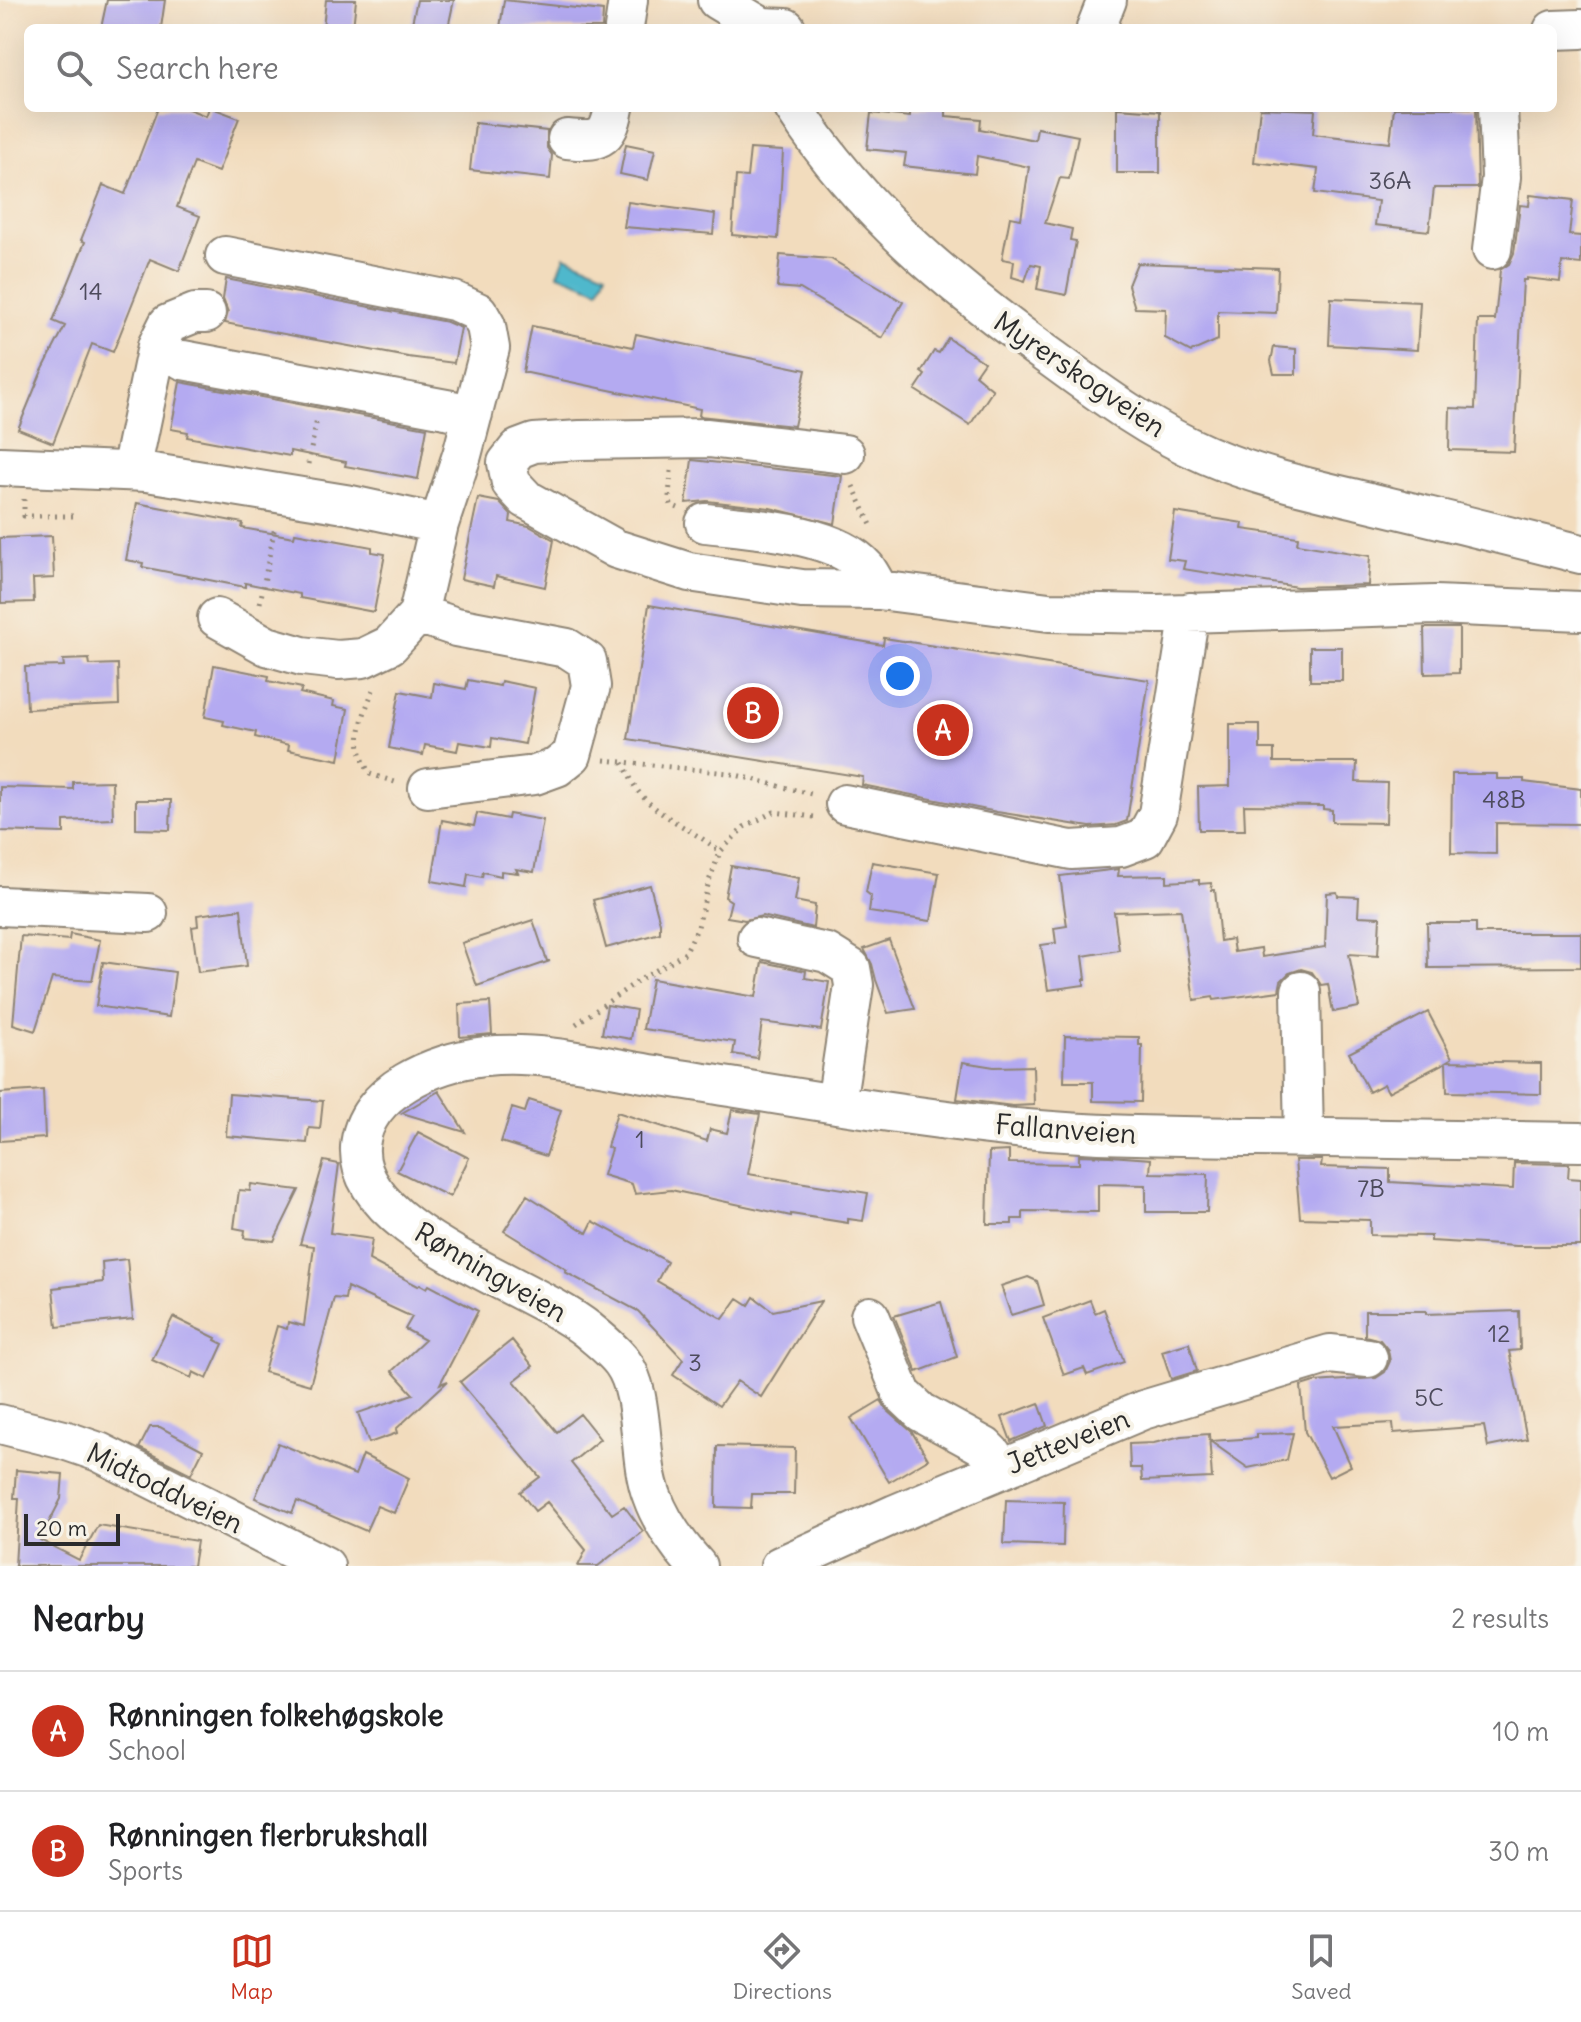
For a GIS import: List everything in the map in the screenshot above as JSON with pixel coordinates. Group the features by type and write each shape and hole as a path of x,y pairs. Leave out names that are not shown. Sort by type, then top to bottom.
{"street":[{"path":"625,24 628,0"},
{"path":"717,0 762,24"},
{"path":"1098,24 1107,0"},
{"path":"1557,30 1581,29"},
{"path":"567,139 592,141 600,138 610,124 613,112"},
{"name":"Myrerskogveien","path":"797,112 880,218 922,258 1006,326 1129,414 1207,455 1289,483 1581,554"},
{"path":"1492,250 1501,177 1498,112"},
{"path":"217,618 267,646 302,656 338,660 365,657 390,645 418,614 439,524 490,348 486,326 478,312 454,301 225,256"},
{"path":"139,472 157,346 168,324 195,313 206,313"},
{"path":"183,360 473,414"},
{"path":"845,454 708,438 674,438 534,443 518,449 507,463 511,483 526,499 616,549 689,572 802,589 879,590 1049,612 1190,612 1435,605 1581,611"},
{"path":"12,476 139,472 291,495 439,524"},
{"path":"697,518 764,530 836,548 866,569 879,590"},
{"path":"845,804 1071,850 1121,847 1145,838 1158,814 1190,612"},
{"path":"418,614 456,627 567,648 587,661 591,686 572,755 557,767 535,775 428,788"},
{"path":"0,906 148,913"},
{"path":"757,938 827,953 851,968 854,985 836,1104"},
{"path":"1301,991 1304,1138"},
{"name":"Fallanveien","path":"562,1044 836,1104 1028,1129 1304,1138 1581,1142"},
{"name":"Rønningveien","path":"562,1044 456,1062 405,1083 373,1109 365,1123 360,1152 362,1168 369,1187 412,1228 451,1253 566,1314 607,1346 623,1363 632,1381 652,1497 683,1551 697,1566"},
{"path":"870,1316 902,1394 921,1412 985,1447 1000,1469"},
{"name":"Jetteveien","path":"780,1566 1143,1410 1330,1354 1368,1358"},
{"name":"Midtoddveien","path":"0,1424 99,1452 325,1566"}],"path":[{"path":"253,639 323,385"},
{"path":"674,438 671,505 697,518"},
{"path":"12,476 24,516 74,516"},
{"path":"365,657 375,670 376,681 359,735 360,757 370,774 428,788"},
{"path":"562,1044 685,953 698,927 720,852 744,827 774,812 833,819 845,804 728,773 597,760"},
{"path":"623,762 639,793 720,852"}],"water":[{"path":"565,256 606,273 599,290 558,274"}],"building":[{"path":"107,0 165,0 162,24 102,24"},
{"path":"326,0 356,0 353,24 323,24"},
{"path":"417,0 454,0 449,24 412,24"},
{"path":"504,0 603,11 602,24 501,24"},
{"path":"156,112 196,112 206,116 208,112 223,112 239,118 218,172 194,163 177,207 200,216 179,271 150,259 113,352 92,344 53,443 18,429 65,326 53,321 85,242 81,240 103,185 125,194"},
{"path":"910,112 946,112 946,116 981,119 980,129 1035,140 1037,128 1078,136 1069,179 1060,178 1045,223 1072,229 1070,240 1076,241 1066,295 1037,289 1041,266 1031,264 1025,281 1012,277 1014,261 1002,259 1010,217 1021,219 1029,167 977,156 975,174 904,166 906,153 867,149 871,113 910,117"},
{"path":"1117,112 1160,112 1160,173 1117,173"},
{"path":"1260,112 1315,112 1313,134 1390,143 1394,112 1476,112 1478,188 1434,188 1429,231 1375,225 1378,201 1315,193 1318,169 1254,162"},
{"path":"475,123 547,131 547,148 552,155 550,179 470,170"},
{"path":"626,144 655,150 648,180 620,174"},
{"path":"750,149 783,151 778,239 732,235 736,176 747,177"},
{"path":"1530,195 1573,200 1569,235 1581,236 1581,264 1562,262 1560,282 1523,280 1514,452 1449,450 1450,408 1475,409 1478,320 1495,320 1500,270 1509,264 1514,253 1520,205 1529,206"},
{"path":"628,202 715,214 713,234 624,227"},
{"path":"780,255 831,259 903,302 882,338 800,289 777,287"},
{"path":"1137,263 1278,268 1276,313 1218,311 1218,340 1191,352 1165,338 1166,309 1135,308 1128,285"},
{"path":"226,279 447,322 461,328 454,363 225,323 228,312 223,299"},
{"path":"1331,298 1420,302 1417,350 1329,345"},
{"path":"532,326 633,347 636,334 806,370 794,426 699,416 700,409 523,372"},
{"path":"948,338 984,362 975,375 993,390 970,425 915,390 925,375 921,372 934,351 939,353"},
{"path":"1274,347 1296,349 1296,374 1274,374 1271,361"},
{"path":"180,382 427,428 418,479 345,466 346,462 290,451 290,456 187,437 188,432 171,429"},
{"path":"692,460 842,476 835,524 770,508 707,501 686,503"},
{"path":"478,498 499,502 511,515 510,522 529,526 554,540 545,587 496,576 494,586 461,579"},
{"path":"137,503 243,523 242,528 294,537 295,533 372,547 372,552 385,554 374,612 300,598 300,594 245,583 245,587 142,567 143,563 126,560"},
{"path":"1175,512 1243,523 1242,529 1298,537 1297,544 1370,556 1368,585 1297,587 1183,569 1185,561 1168,559"},
{"path":"52,536 54,578 33,579 34,602 1,603 0,538"},
{"path":"649,605 883,645 884,638 1149,680 1127,821 1090,827 997,812 862,785 863,777 628,739"},
{"path":"1424,628 1459,628 1459,673 1425,674"},
{"path":"1310,647 1342,647 1342,681 1310,681"},
{"path":"89,659 90,665 118,664 119,705 27,709 25,667 64,666 63,660"},
{"path":"214,665 269,676 268,681 302,688 300,693 334,701 333,706 348,709 339,760 288,750 289,745 255,737 256,732 223,725 224,721 205,717"},
{"path":"468,680 500,686 501,681 535,688 525,744 492,738 491,747 459,742 457,751 425,745 423,755 389,748 400,691 432,697 434,683 466,689"},
{"path":"1230,724 1260,724 1260,749 1274,749 1274,762 1357,762 1356,782 1387,783 1386,823 1332,822 1332,810 1323,809 1323,806 1244,805 1245,830 1199,830 1198,787 1230,786"},
{"path":"1452,774 1497,774 1497,779 1524,779 1524,782 1581,789 1581,824 1496,823 1496,854 1451,853"},
{"path":"112,781 113,819 64,821 64,833 0,831 0,787 73,789 73,782"},
{"path":"136,800 171,800 170,830 136,829"},
{"path":"477,813 508,819 509,814 543,820 534,872 516,869 518,873 501,871 501,876 483,872 482,877 468,874 466,887 432,881 442,820 474,826"},
{"path":"872,862 939,873 931,921 869,912 871,896 866,892"},
{"path":"731,866 799,878 795,901 815,905 813,928 762,916 745,920 727,917 731,901 725,897"},
{"path":"1119,869 1118,876 1167,875 1167,882 1199,880 1199,884 1211,883 1212,890 1215,890 1220,941 1232,939 1234,952 1261,948 1262,957 1325,947 1327,893 1359,897 1358,916 1380,917 1378,956 1349,954 1359,1007 1333,1012 1328,984 1321,985 1312,972 1301,969 1289,973 1281,981 1279,991 1194,1000 1181,910 1114,912 1119,950 1083,956 1084,985 1048,990 1041,945 1056,943 1054,928 1067,926 1060,876"},
{"path":"650,885 660,933 606,948 593,900"},
{"path":"241,909 247,966 198,972 192,927 198,926 197,915"},
{"path":"533,920 547,961 550,961 477,986 462,943"},
{"path":"1427,923 1476,923 1476,933 1581,933 1581,967 1428,968"},
{"path":"70,934 100,940 92,981 52,978 35,1031 13,1024 21,936 69,940"},
{"path":"889,940 915,1009 888,1013 864,949"},
{"path":"103,962 175,972 169,1017 96,1006"},
{"path":"762,962 806,971 805,978 829,982 821,1030 762,1022 757,1058 733,1054 735,1042 643,1029 652,979 756,997"},
{"path":"490,1002 492,1034 460,1037 459,1004"},
{"path":"607,1005 636,1010 631,1039 602,1034"},
{"path":"1428,1012 1452,1058 1447,1061 1541,1063 1541,1094 1447,1092 1446,1062 1388,1092 1384,1084 1369,1092 1349,1053"},
{"path":"1065,1036 1139,1037 1139,1045 1142,1045 1141,1102 1093,1101 1093,1082 1064,1082"},
{"path":"963,1062 994,1067 1033,1066 1034,1105 1013,1106 957,1099"},
{"path":"43,1090 45,1138 0,1141 0,1093"},
{"path":"439,1091 465,1132 402,1113"},
{"path":"229,1094 323,1101 320,1129 309,1128 307,1143 226,1136"},
{"path":"529,1100 561,1110 546,1156 501,1142 512,1108 525,1112"},
{"path":"732,1110 760,1114 748,1174 868,1193 863,1221 848,1219 848,1223 791,1216 671,1190 635,1194 632,1184 603,1175 617,1112 707,1141 710,1129 727,1133"},
{"path":"418,1132 469,1158 450,1197 397,1171"},
{"path":"1009,1151 1009,1163 1079,1164 1079,1155 1110,1156 1151,1159 1150,1173 1208,1174 1207,1212 1146,1212 1146,1185 1098,1184 1098,1212 1023,1211 1023,1219 1012,1219 1012,1224 987,1224 989,1152"},
{"path":"1295,1160 1322,1160 1321,1167 1390,1169 1390,1182 1513,1189 1514,1163 1569,1164 1568,1178 1581,1179 1581,1246 1517,1246 1431,1241 1431,1236 1370,1235 1370,1220 1300,1218"},
{"path":"324,1161 339,1164 330,1233 372,1239 369,1260 418,1286 427,1288 429,1285 478,1311 440,1384 448,1381 396,1429 397,1433 369,1443 358,1413 413,1394 392,1371 425,1340 405,1329 412,1317 347,1287 345,1299 334,1298 310,1385 264,1372 277,1326 287,1329 288,1322 304,1326 314,1246 300,1244"},
{"path":"251,1184 299,1190 274,1241 244,1238 245,1230 234,1228 239,1190 250,1191"},
{"path":"527,1195 587,1233 593,1221 661,1258 667,1262 657,1281 723,1319 738,1298 749,1305 754,1297 773,1311 821,1301 761,1397 737,1381 719,1406 673,1375 683,1359 638,1311 565,1272 567,1270 504,1231"},
{"path":"127,1259 133,1319 57,1327 53,1288 103,1282 102,1262"},
{"path":"1028,1277 1037,1281 1044,1305 1011,1315 1001,1286"},
{"path":"1090,1300 1095,1313 1104,1309 1124,1362 1087,1375 1084,1368 1064,1375 1043,1318"},
{"path":"941,1302 957,1357 917,1372 894,1316"},
{"path":"1365,1311 1426,1311 1426,1314 1519,1311 1520,1350 1509,1351 1527,1439 1488,1447 1484,1426 1394,1433 1393,1423 1333,1426 1351,1466 1329,1477 1305,1432 1301,1386 1314,1382 1376,1378 1385,1372 1390,1361 1388,1350 1380,1340 1365,1336"},
{"path":"173,1317 223,1344 207,1379 193,1372 191,1378 152,1360"},
{"path":"512,1340 533,1366 514,1381 557,1432 580,1414 600,1439 571,1463 612,1514 624,1506 643,1531 598,1566 578,1566 586,1550 547,1502 535,1511 520,1492 540,1477 460,1382"},
{"path":"1189,1343 1197,1371 1171,1379 1162,1351"},
{"path":"881,1400 887,1410 912,1432 928,1459 889,1482 851,1418"},
{"path":"1039,1403 1047,1426 1011,1441 1002,1417"},
{"path":"150,1427 160,1427 203,1450 191,1474 139,1448"},
{"path":"1293,1433 1287,1460 1248,1468 1210,1441 1257,1438 1257,1434"},
{"path":"1209,1434 1212,1478 1142,1481 1141,1468 1130,1468 1129,1444"},
{"path":"278,1443 355,1475 363,1455 409,1478 394,1513 377,1506 366,1531 297,1501 292,1513 255,1498"},
{"path":"717,1446 795,1448 794,1494 752,1494 751,1508 716,1507"},
{"path":"16,1470 63,1474 61,1499 40,1540 79,1560 98,1525 197,1541 193,1566 15,1566 19,1498 14,1498"},
{"path":"1006,1500 1064,1502 1063,1546 1004,1544"}],"place":[{"name":"Rønningen flerbrukshall","path":"753,713"},
{"name":"Rønningen folkehøgskole","path":"943,730"}]}
